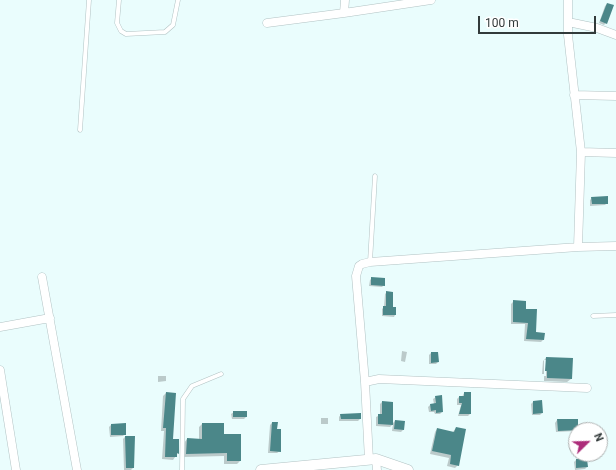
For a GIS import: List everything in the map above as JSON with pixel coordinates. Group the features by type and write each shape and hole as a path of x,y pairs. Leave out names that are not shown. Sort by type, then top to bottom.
{"street":[{"path":"344,0 344,13"},
{"path":"267,23 431,0"},
{"path":"568,0 570,58 581,152 578,247"},
{"path":"568,22 597,28 616,35"},
{"path":"574,95 616,96"},
{"path":"581,152 616,153"},
{"path":"377,470 372,459 365,382 356,276 359,266 370,262 578,247 616,246"},
{"path":"42,277 77,470"},
{"path":"0,327 50,318"},
{"path":"0,370 16,470"},
{"path":"365,382 379,379 587,388"},
{"path":"261,470 316,467 372,459 408,470"}],"lane":[{"path":"80,130 89,0"},
{"path":"119,0 117,23 121,31 126,34 165,32 173,25 178,0"},
{"path":"370,262 375,176"},
{"path":"593,316 616,315"},
{"path":"182,470 183,399 192,386 221,374"}],"building":[{"path":"607,3 614,5 607,24 600,21"},
{"path":"608,196 608,204 592,204 591,197"},
{"path":"371,277 385,278 385,286 371,285"},
{"path":"386,291 393,292 393,307 396,307 396,315 383,315 383,306 386,306"},
{"path":"513,300 526,301 526,309 537,309 536,332 545,333 544,340 526,339 528,323 513,322"},
{"path":"431,352 438,352 439,362 431,363"},
{"path":"546,357 573,358 572,379 547,378 547,371 545,371"},
{"path":"166,392 176,393 173,439 179,439 179,454 177,453 177,457 165,457 166,428 163,428"},
{"path":"464,392 471,392 471,414 459,414 462,403 459,403 459,396 464,396"},
{"path":"442,395 443,412 436,413 436,410 431,411 430,404 436,403 435,396"},
{"path":"542,400 543,413 533,414 533,401"},
{"path":"382,401 393,402 393,425 378,424 378,414 382,414"},
{"path":"233,411 247,411 247,417 233,417"},
{"path":"361,413 361,419 341,419 340,414"},
{"path":"557,419 578,419 578,422 568,422 568,430 558,431"},
{"path":"395,420 405,421 404,430 394,429"},
{"path":"272,422 278,422 277,429 281,429 281,452 270,451"},
{"path":"126,423 126,435 111,435 111,424"},
{"path":"202,423 224,423 224,434 241,434 241,461 227,461 227,453 186,454 187,438 202,439"},
{"path":"456,427 466,429 459,466 450,464 451,455 432,451 437,428 454,432"},
{"path":"125,436 135,436 134,468 126,468"},
{"path":"576,462 587,462 588,467 576,468"}]}
